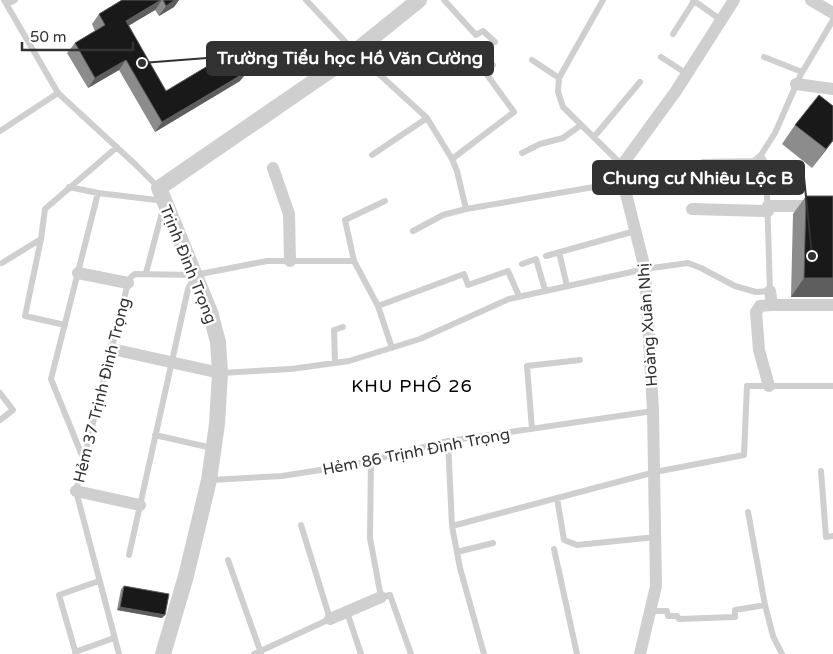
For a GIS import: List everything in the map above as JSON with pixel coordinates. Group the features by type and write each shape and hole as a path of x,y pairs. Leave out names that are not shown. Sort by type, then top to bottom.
{"street":[{"name":"Trịnh Đình Trọng","path":"162,654 174,608 186,576 209,480 214,449 220,358 215,327 210,312 162,194 341,63 419,0"},
{"path":"811,0 833,13"},
{"path":"622,165 687,74 721,20 729,2"},
{"path":"796,84 833,90"},
{"name":"Hoàng Xuân Nhị","path":"622,165 623,182 645,269 653,411 656,586 640,654"},
{"path":"273,168 289,214 290,261"},
{"path":"692,209 833,206"},
{"path":"78,273 128,283"},
{"path":"770,291 772,305"},
{"path":"769,386 759,350 756,312 760,306 833,305"},
{"path":"112,348 220,373"},
{"path":"76,491 140,505"},
{"path":"330,619 381,597"}],"lane":[{"path":"14,0 6,2 58,93 117,147 162,194"},
{"path":"306,0 355,52 427,118 452,158 457,170 466,209"},
{"path":"444,0 476,35 483,31 495,42"},
{"path":"602,0 560,78 558,92 563,107 622,165"},
{"path":"672,34 694,0 721,20"},
{"path":"702,162 754,161 761,155 775,133 802,72 833,20"},
{"path":"661,56 687,74"},
{"path":"764,57 802,72"},
{"path":"532,60 560,78"},
{"path":"452,158 514,112 485,72 493,65"},
{"path":"594,137 640,82"},
{"path":"0,131 58,93"},
{"path":"372,155 427,118"},
{"path":"522,153 540,144 563,138 581,125"},
{"path":"65,325 25,316 41,239 45,209 117,147"},
{"path":"220,373 291,369 349,361 420,339 509,299 645,269 688,263 735,286 756,292 770,291 766,164 761,155"},
{"path":"413,231 443,215 466,209 623,182"},
{"path":"69,187 98,193 162,194"},
{"path":"83,458 51,379 98,193"},
{"path":"162,194 146,273 196,275 267,261 354,261"},
{"path":"385,201 345,220 354,261 378,306 392,348"},
{"path":"546,256 635,231"},
{"path":"2,263 41,239"},
{"path":"559,252 567,286"},
{"path":"522,264 536,259 545,290"},
{"path":"378,306 464,274 468,285 508,271 519,296"},
{"name":"Hẻm 37 Trịnh Đình Trọng","path":"119,654 76,491 128,283 130,277 135,274 146,273"},
{"path":"129,555 188,290 196,275"},
{"path":"335,363 334,330 344,327"},
{"path":"532,429 527,366 580,360"},
{"path":"452,526 655,472 744,456 747,386 833,386"},
{"path":"0,393 13,410 0,420"},
{"name":"Hẻm 86 Trịnh Đình Trọng","path":"209,480 282,476 352,465 448,442 653,411"},
{"path":"155,435 214,449"},
{"path":"448,442 452,526 484,654"},
{"path":"371,460 370,538 381,597 390,595 411,654"},
{"path":"821,471 826,537 833,536"},
{"path":"557,498 564,540 577,546 656,537"},
{"path":"748,512 765,605 773,636 782,654"},
{"path":"228,560 259,653 330,619 302,525"},
{"path":"457,552 493,543"},
{"path":"554,549 577,654"},
{"path":"99,580 59,596 76,653 114,638"},
{"path":"650,611 667,611 668,616 677,616 679,619 735,617 735,610 765,605"},
{"path":"347,612 361,654"}],"building":[{"path":"122,0 161,0 126,21 166,91 220,57 234,51 248,71 162,122 126,60 95,78 75,43 105,25 99,14"},
{"path":"163,0 175,0 166,6"},
{"path":"819,95 833,106 833,140 826,149 795,125"},
{"path":"806,196 833,196 833,278 804,278"},
{"path":"124,586 169,594 165,615 120,607"}],"place":[{"name":"Trường Tiểu học Hồ Văn Cường","path":"142,63"},
{"name":"Chung cư Nhiêu Lộc B","path":"812,256"}],"district":[{"name":"KHU PHỐ 26","path":"412,386"}]}
